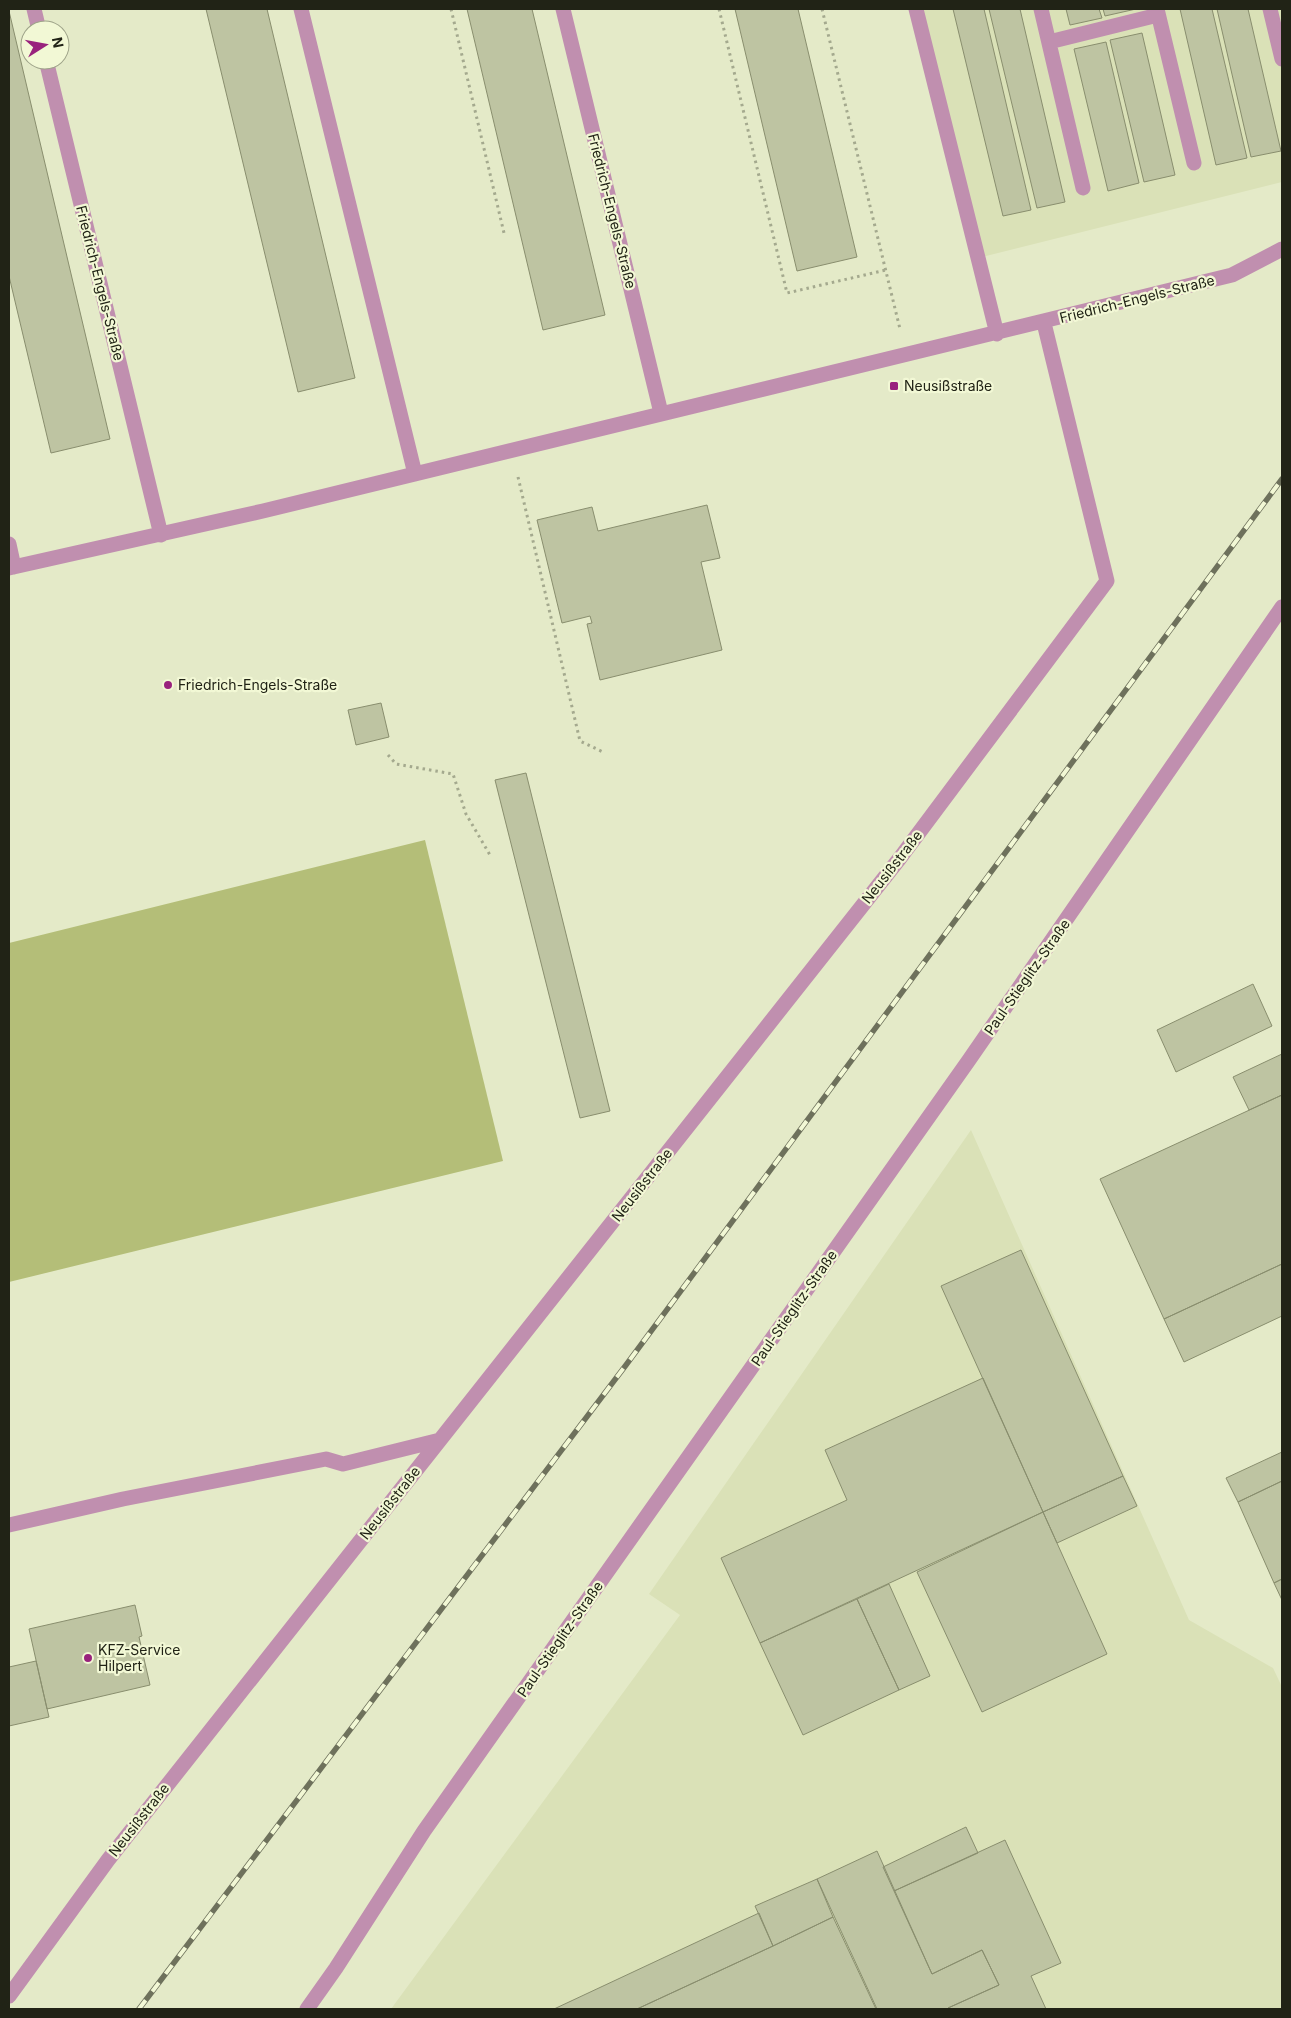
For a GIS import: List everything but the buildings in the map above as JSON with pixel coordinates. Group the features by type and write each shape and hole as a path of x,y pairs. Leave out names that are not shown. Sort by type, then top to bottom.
{"street":[{"path":"301,9 415,474"},
{"name":"Friedrich-Engels-Straße","path":"563,9 661,413"},
{"path":"916,9 997,334"},
{"path":"1041,9 1083,188"},
{"path":"1270,9 1282,59"},
{"path":"1049,42 1158,12 1194,163"},
{"name":"Friedrich-Engels-Straße","path":"48,70 161,535"},
{"name":"Friedrich-Engels-Straße","path":"12,568 161,535 661,413 1044,323 1232,275 1278,252"},
{"name":"Neusißstraße","path":"9,1996 108,1860 900,858 1107,581 1044,323"},
{"path":"9,544 12,568"},
{"name":"Paul-Stieglitz-Straße","path":"307,2009 336,1968 424,1831 975,1052 1282,607"},
{"path":"9,1525 123,1499 326,1459 343,1464 440,1440"}],"path":[{"path":"451,9 504,233"},
{"path":"719,9 787,293 886,270"},
{"path":"822,9 906,356"},
{"path":"512,450 580,740 602,752"},
{"path":"388,754 396,764 453,774 466,814 490,855"}],"shaded area":[{"path":"916,9 1282,9 1282,182 978,258"},
{"path":"971,1130 1189,1620 1273,1668 1282,1687 1282,2009 391,2009 680,1615 649,1594"}],"green space":[{"path":"425,840 503,1161 9,1282 9,943"}],"railway":[{"path":"139,2009 626,1365 1282,479"}],"place":[{"name":"Neusißstraße","path":"894,386"},
{"name":"Friedrich-Engels-Straße","path":"168,685"},
{"name":"KFZ-Service Hilpert","path":"88,1658"}]}
